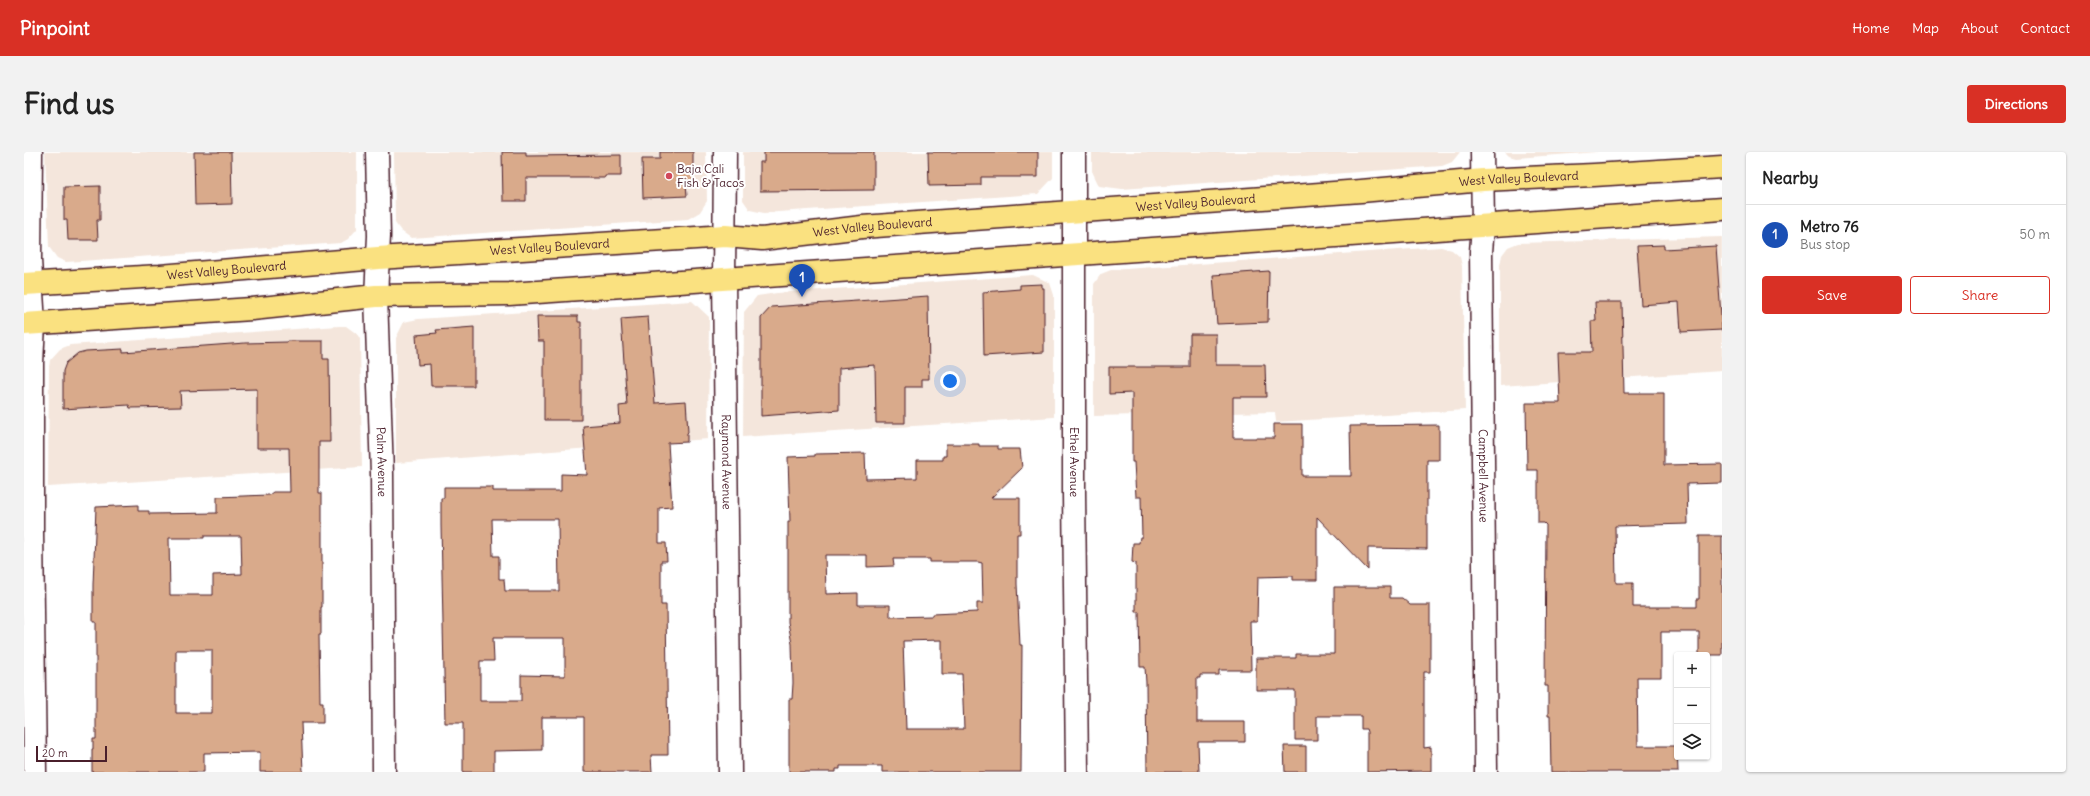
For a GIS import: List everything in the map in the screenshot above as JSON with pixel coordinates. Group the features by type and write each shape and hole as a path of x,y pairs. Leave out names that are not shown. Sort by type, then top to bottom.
{"main road":[{"name":"West Valley Boulevard","path":"28,283 144,277 378,258 725,236 762,239 862,227 1483,180 1722,167"},
{"path":"29,324 252,310 376,296 509,294 1722,209"}],"street":[{"path":"31,152 30,260 28,283 32,363 32,532 36,772"},
{"name":"Palm Avenue","path":"377,152 378,258 376,296 382,474 384,772"},
{"name":"Raymond Avenue","path":"725,152 724,279 730,772"},
{"name":"Ethel Avenue","path":"1074,152 1074,492 1077,772"},
{"name":"Campbell Avenue","path":"1482,152 1483,226 1481,252 1486,772"}],"shaded area":[{"path":"45,152 357,152 357,229 348,239 341,243 66,262 57,258 49,247"},
{"path":"394,152 706,152 707,201 700,212 688,219 411,238 401,231 395,223"},
{"path":"743,152 1053,152 1053,178 1038,194 764,213 750,210 743,200"},
{"path":"1092,152 1460,152 1452,162 1442,166 1122,189 1099,186 1092,171"},
{"path":"1505,152 1599,152 1516,158 1509,156"},
{"path":"1722,237 1722,371 1500,386 1500,265 1502,255 1508,247 1518,243"},
{"path":"1441,247 1452,250 1460,257 1462,266 1465,410 1276,422 1275,412 1094,416 1094,284 1101,274 1111,270"},
{"path":"1033,275 1050,283 1054,295 1054,417 743,437 744,312 757,296 777,293"},
{"path":"692,301 709,317 708,439 396,463 396,338 404,322 418,319"},
{"path":"346,326 357,334 360,339 362,467 48,487 49,367 50,360 60,349 70,345"}],"building":[{"path":"194,152 231,152 232,204 195,205"},
{"path":"502,152 526,152 526,156 621,155 621,176 605,176 605,178 526,178 526,201 503,201"},
{"path":"660,152 693,152 693,184 686,184 687,196 643,198 642,159 660,159"},
{"path":"764,152 874,152 874,190 760,191 760,162 764,162"},
{"path":"928,152 1038,152 1038,177 981,177 981,185 929,186"},
{"path":"100,186 100,220 97,220 98,240 68,240 67,220 64,220 64,187"},
{"path":"1664,245 1664,249 1716,246 1722,330 1681,332 1679,302 1641,305 1637,246"},
{"path":"1269,271 1268,322 1217,324 1213,275"},
{"path":"1042,284 1042,288 1044,288 1044,352 984,356 983,292 1020,289 1020,285"},
{"path":"928,296 929,379 922,379 922,387 905,387 905,423 876,423 875,365 839,368 839,410 761,416 761,318 771,307"},
{"path":"1595,302 1622,302 1624,393 1664,393 1664,465 1722,464 1722,483 1687,484 1688,524 1615,526 1616,583 1633,583 1633,607 1697,607 1697,599 1699,599 1699,536 1722,536 1722,655 1710,655 1710,652 1699,652 1699,632 1661,632 1661,677 1637,677 1638,746 1674,746 1674,760 1678,760 1678,772 1551,772 1548,686 1545,686 1546,525 1544,523 1538,523 1538,470 1527,470 1526,403 1560,403 1558,352 1592,352 1591,321 1596,321"},
{"path":"537,316 578,316 578,322 581,322 581,420 544,420 544,341 538,341"},
{"path":"648,317 655,403 686,401 688,432 687,442 668,443 672,507 659,508 659,543 666,543 667,561 661,561 661,605 666,605 668,755 651,755 652,772 584,772 584,717 542,717 542,750 494,751 494,772 463,772 463,723 445,723 441,525 441,498 444,498 444,487 493,487 493,491 561,491 561,474 587,475 583,426 620,423 619,406 627,405 621,319","holes":["492,519 558,519 559,591 505,591 504,579 499,579 499,556 493,556","493,638 565,638 565,676 521,675 521,701 480,701 480,661 494,661"]},
{"path":"474,327 474,386 431,386 430,364 418,365 416,335 437,333 436,330"},
{"path":"1190,334 1216,334 1216,365 1265,365 1266,397 1233,397 1233,438 1274,438 1274,424 1302,424 1302,476 1351,476 1350,426 1439,425 1439,460 1427,460 1427,549 1368,548 1368,570 1317,517 1317,580 1293,580 1293,576 1258,577 1257,621 1250,621 1251,670 1219,670 1219,675 1200,675 1200,678 1197,678 1197,722 1245,722 1245,742 1198,742 1199,772 1147,772 1145,667 1140,667 1139,612 1136,612 1136,563 1132,562 1133,543 1139,543 1140,537 1142,537 1141,497 1136,497 1134,462 1132,462 1132,393 1109,394 1109,367 1190,367"},
{"path":"323,341 323,359 329,359 330,442 319,442 319,493 322,493 322,607 321,634 319,634 320,702 323,702 323,723 301,723 303,772 260,772 260,752 204,753 204,772 92,772 93,739 96,739 96,622 93,622 93,585 96,507 138,505 138,511 149,511 149,514 217,513 217,497 269,495 273,492 290,492 289,448 257,448 257,389 180,391 181,407 130,408 129,405 63,409 63,371 66,363 78,353 86,351 123,349 123,352 245,343","holes":["204,536 241,536 242,574 213,575 213,595 170,595 169,538 204,538","176,650 212,650 212,713 176,713"]},
{"path":"946,444 979,444 979,446 998,446 998,449 1020,449 1022,468 991,498 1020,498 1020,534 1017,534 1017,584 1020,645 1022,645 1021,772 882,772 882,766 840,766 840,769 836,769 836,772 789,772 789,699 792,699 793,683 792,644 788,622 788,522 790,522 788,457 815,456 815,454 865,453 866,479 917,478 917,460 943,460 943,456 946,456","holes":["825,555 867,555 867,567 894,566 893,559 930,559 930,562 982,563 983,603 977,603 977,612 932,614 932,616 890,617 890,605 858,605 858,593 826,594","942,640 942,674 962,674 964,729 906,729 903,641"]},
{"path":"1334,587 1390,587 1390,598 1402,598 1410,605 1430,605 1430,672 1424,672 1424,748 1431,747 1431,771 1367,772 1367,732 1366,729 1361,729 1361,716 1317,716 1317,740 1295,740 1295,690 1256,690 1256,658 1296,658 1296,654 1334,654"},
{"path":"1284,746 1306,746 1306,772 1285,772"}],"place":[{"name":"Baja Cali Fish & Tacos","path":"669,176"},
{"name":"Metro 76","path":"802,297"}]}
